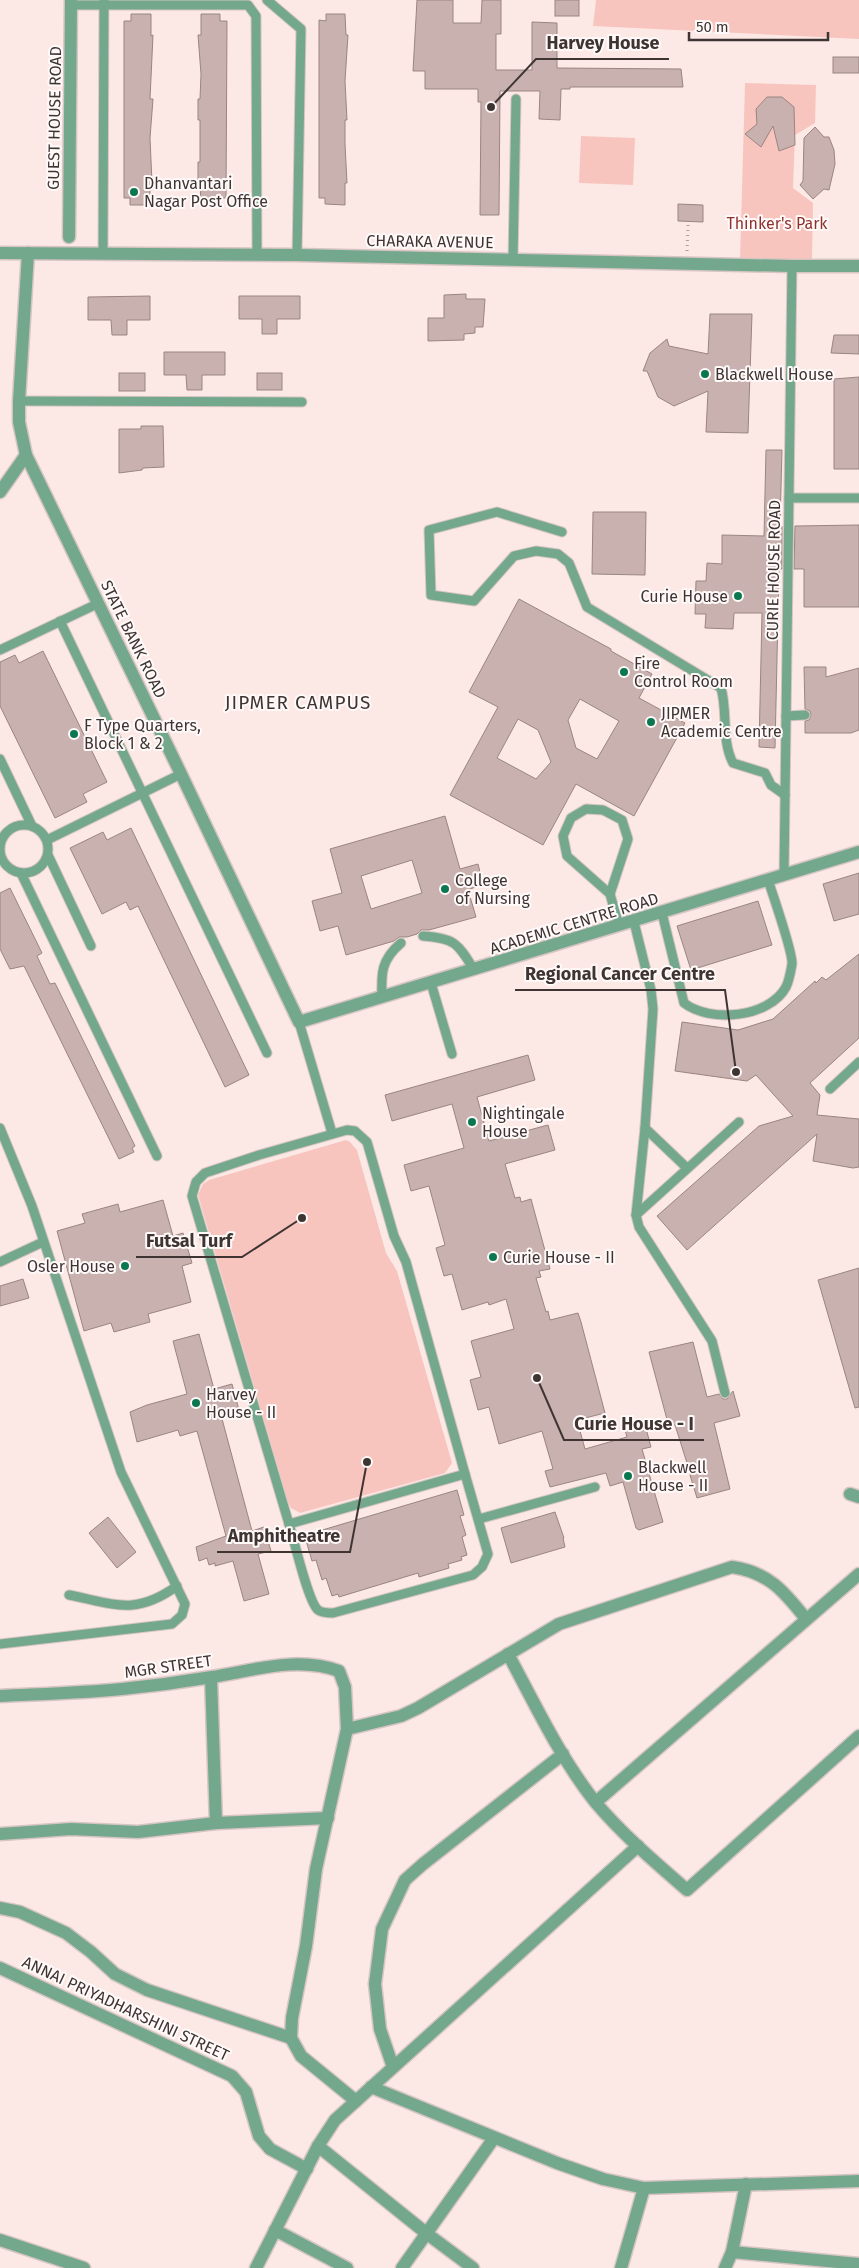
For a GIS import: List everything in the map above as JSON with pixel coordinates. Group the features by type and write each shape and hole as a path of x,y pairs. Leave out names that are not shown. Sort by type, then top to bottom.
{"street":[{"name":"GUEST HOUSE ROAD","path":"69,237 71,3"},
{"path":"59,253 69,237 80,253"},
{"name":"CHARAKA AVENUE","path":"0,253 257,254 859,266"},
{"name":"STATE BANK ROAD","path":"28,253 19,401 19,422 26,455 99,603 299,1022"},
{"path":"0,492 26,455"},
{"name":"ACADEMIC CENTRE ROAD","path":"299,1022 634,922 859,852"},
{"path":"356,2101 301,2056 291,2038 292,2018 306,1946 316,1869 347,1729 401,1716 560,1624 732,1567 747,1569 763,1576 785,1592 806,1618"},
{"path":"596,1802 859,1574"},
{"path":"508,1654 563,1754 596,1802 638,1846 687,1890 859,1736"},
{"name":"MGR STREET","path":"0,1696 120,1689 211,1678 270,1666 301,1663 323,1665 339,1671 345,1687 347,1729"},
{"path":"211,1678 216,1822"},
{"path":"393,2067 380,2029 375,1984 382,1929 405,1880 563,1754"},
{"path":"0,1834 71,1829 138,1832 216,1822 328,1818"},
{"path":"256,2268 318,2146 335,2120 638,1846"},
{"path":"0,1908 20,1912 66,1933 115,1974 146,1990 291,2038"},
{"name":"ANNAI PRIYADHARSHINI STREET","path":"0,1968 232,2076 246,2092 258,2136 270,2149 307,2169"},
{"path":"371,2087 494,2138 603,2179 644,2188 859,2181"},
{"path":"402,2268 494,2138"},
{"path":"318,2146 426,2233 473,2268"},
{"path":"725,2268 732,2252 746,2184"},
{"path":"621,2268 644,2188"},
{"path":"275,2230 347,2268"},
{"path":"0,2240 84,2268"},
{"path":"732,2252 832,2265 859,2264"}],"lane":[{"path":"267,0 300,30 297,255"},
{"path":"71,3 248,5 256,16 257,254"},
{"path":"103,253 104,3"},
{"path":"513,260 516,99"},
{"name":"CURIE HOUSE ROAD","path":"784,875 792,266"},
{"path":"19,401 302,402"},
{"path":"790,498 859,498"},
{"path":"562,532 498,512 429,530 432,594 474,602 514,556 536,552 558,554 569,563 586,607 721,688 724,697 727,751 733,763 765,772 771,785 785,795"},
{"path":"0,650 99,603"},
{"path":"60,621 267,1053"},
{"path":"786,716 805,715"},
{"path":"0,759 32,826"},
{"path":"47,840 181,774"},
{"path":"610,894 628,839 622,820 603,810 586,810 571,818 563,836 567,856 610,894 619,926"},
{"path":"48,855 41,867 28,873 21,873 2,864 0,851 1,836 18,825 32,826 41,831 47,840 48,855 91,946"},
{"path":"21,873 156,1156"},
{"path":"662,913 684,1003 694,1011 734,1016 766,1006 786,987 792,962 768,880"},
{"path":"634,922 651,990 652,1009 645,1128 636,1214 639,1227 712,1341 725,1393"},
{"path":"423,936 446,938 462,950 474,970"},
{"path":"382,998 381,975 389,953 401,943"},
{"path":"431,983 452,1054"},
{"path":"299,1022 332,1133"},
{"path":"830,1089 859,1062"},
{"path":"636,1214 739,1122"},
{"path":"0,1128 32,1206 121,1472 185,1604 182,1615 172,1624 0,1644"},
{"path":"645,1128 687,1168"},
{"path":"347,1130 355,1131 367,1142 394,1236 406,1262 465,1474 488,1554 482,1566 474,1575 333,1613 319,1611 314,1606 192,1196 196,1182 205,1173 347,1130"},
{"path":"0,1262 43,1242"},
{"path":"289,1524 465,1474"},
{"path":"479,1519 595,1487"},
{"path":"69,1595 122,1606 138,1605 162,1597 177,1586"}],"path":[{"path":"686,264 688,225"}],"green space":[{"path":"596,0 859,0 859,39 593,26"},
{"name":"Thinker's Park","path":"745,83 816,85 815,123 795,135 793,188 813,203 812,261 740,260"},
{"path":"581,136 635,138 633,185 579,183"},
{"path":"346,1140 357,1150 386,1253 397,1271 452,1463 445,1473 300,1513 291,1508 288,1502 198,1195 203,1184 209,1180"}],"building":[{"path":"417,0 453,0 453,23 481,23 482,0 501,0 501,34 496,34 496,70 532,70 532,22 557,23 557,68 681,69 683,87 570,87 570,89 561,89 560,120 539,119 540,91 500,91 499,215 480,215 481,102 478,102 478,89 425,89 425,71 413,71"},
{"path":"555,0 579,0 579,16 555,16"},
{"path":"131,14 151,14 151,36 153,35 150,99 153,99 150,138 152,183 150,183 150,205 130,205 130,198 124,198 124,21 131,21"},
{"path":"201,14 220,14 220,21 227,21 226,198 220,198 220,205 200,205 201,183 198,184 198,162 200,162 200,120 198,120 198,99 200,99 201,74 198,35 201,35"},
{"path":"326,14 345,14 346,35 348,35 345,81 347,183 345,183 345,205 325,204 325,198 319,198 319,20 326,21"},
{"path":"833,57 859,57 859,73 833,73"},
{"path":"767,97 782,97 794,107 795,145 779,151 773,126 761,147 745,134 757,124 756,109"},
{"path":"815,127 824,137 829,137 834,150 835,164 829,190 824,189 813,199 800,185 803,181 804,138"},
{"path":"678,204 703,205 703,222 678,221"},
{"path":"466,294 466,299 485,299 483,327 475,327 475,333 464,334 464,340 428,341 428,318 444,318 444,295"},
{"path":"150,296 150,320 127,320 127,335 112,335 111,320 88,320 88,297"},
{"path":"239,296 300,296 300,319 277,319 277,334 262,334 262,319 239,319"},
{"name":"Blackwell House","path":"710,314 752,314 748,433 706,432 708,391 674,406 658,397 647,371 643,371 650,353 667,339 669,346 708,354"},
{"path":"834,335 859,335 859,354 831,353"},
{"path":"164,352 225,352 225,375 202,375 202,390 187,390 186,375 164,375"},
{"path":"119,373 145,373 145,391 119,391"},
{"path":"257,373 282,373 282,390 257,390"},
{"path":"859,377 859,469 834,469 834,379"},
{"path":"141,426 163,426 164,467 143,468 142,470 119,473 119,429 141,429"},
{"name":"Curie House","path":"766,450 782,450 780,526 782,526 782,569 779,569 775,748 759,747 762,613 734,613 733,629 705,628 706,614 695,614 696,581 706,581 707,563 722,564 722,535 764,536"},
{"path":"593,512 646,512 645,575 592,574"},
{"path":"859,525 859,607 804,607 804,569 794,569 795,526"},
{"name":"JIPMER Academic Centre","path":"519,599 611,649 611,651 652,674 639,698 685,723 634,816 576,784 543,845 450,795 498,707 469,692","holes":["580,699 619,721 597,759 576,748 568,720","518,719 538,730 551,762 536,779 497,758"]},
{"name":"F Type Quarters, Block 1 & 2","path":"43,651 107,782 83,794 87,802 55,818 0,706 0,662 15,655 19,663"},
{"path":"804,667 826,667 826,677 859,668 859,730 851,733 805,733 805,721 809,720 811,715 810,711 805,709"},
{"name":"College of Nursing","path":"445,816 460,869 478,864 483,884 468,890 476,917 429,930 421,930 417,934 399,937 394,941 346,955 338,926 320,931 312,901 342,893 330,849","holes":["412,860 422,893 371,909 361,876"]},
{"path":"131,828 249,1075 225,1087 138,906 130,910 126,902 102,914 70,848 103,832 107,840"},
{"path":"859,873 859,914 834,921 823,884"},
{"path":"10,888 42,953 37,956 50,984 55,983 135,1146 132,1148 134,1152 119,1159 24,966 10,969 0,949 0,893"},
{"path":"758,901 772,945 691,970 677,926"},
{"path":"859,954 859,1038 810,1083 820,1095 817,1115 859,1119 859,1167 853,1168 813,1161 817,1134 687,1250 657,1216 759,1126 793,1116 756,1075 747,1081 675,1071 682,1022 738,1030 773,1019 815,981 816,983 822,977 826,980"},
{"path":"528,1055 535,1080 477,1097 489,1141 548,1125 555,1150 505,1164 515,1198 520,1197 521,1202 531,1199 550,1269 539,1271 541,1277 536,1278 546,1312 548,1311 550,1320 578,1313 581,1322 605,1413 577,1420 585,1449 627,1437 624,1427 644,1421 651,1447 642,1449 663,1522 639,1530 636,1528 623,1482 610,1486 606,1473 550,1487 545,1471 553,1469 542,1431 499,1444 489,1407 478,1410 470,1380 481,1377 471,1341 514,1329 506,1299 489,1305 488,1302 462,1310 452,1274 444,1276 436,1248 445,1245 429,1186 411,1191 404,1165 464,1148 452,1104 392,1121 385,1095"},
{"name":"Osler House","path":"163,1200 173,1236 183,1233 192,1263 182,1266 191,1302 148,1314 150,1322 114,1332 111,1323 84,1331 57,1231 85,1223 82,1214 118,1204 120,1212"},
{"path":"859,1268 859,1407 855,1408 818,1280"},
{"path":"23,1279 29,1298 0,1306 0,1286"},
{"path":"199,1334 214,1389 232,1384 239,1410 221,1415 252,1531 264,1527 271,1551 258,1554 269,1594 244,1601 233,1561 215,1566 215,1563 209,1565 207,1558 199,1561 196,1547 226,1536 197,1431 180,1436 178,1430 137,1442 130,1412 147,1405 187,1394 173,1341"},
{"path":"693,1342 707,1397 719,1394 723,1399 727,1399 733,1391 740,1416 714,1423 730,1489 697,1498 690,1475 695,1466 687,1463 675,1425 669,1427 649,1352"},
{"path":"457,1490 464,1515 460,1516 466,1535 462,1537 467,1555 461,1557 462,1560 448,1564 449,1568 419,1577 418,1573 339,1597 338,1594 332,1596 326,1578 322,1580 316,1560 312,1561 305,1537 319,1531"},
{"path":"555,1512 564,1538 565,1547 511,1563 501,1528"},
{"path":"108,1517 136,1552 117,1568 89,1533"}],"place":[{"name":"Harvey House","path":"491,107"},
{"name":"Dhanvantari Nagar Post Office","path":"134,192"},
{"name":"Blackwell House","path":"705,374"},
{"name":"Curie House","path":"738,596"},
{"name":"Fire Control Room","path":"624,672"},
{"name":"JIPMER Academic Centre","path":"651,722"},
{"name":"F Type Quarters, Block 1 & 2","path":"74,734"},
{"name":"College of Nursing","path":"445,889"},
{"name":"Regional Cancer Centre","path":"736,1072"},
{"name":"Nightingale House","path":"472,1122"},
{"name":"Futsal Turf","path":"302,1218"},
{"name":"Curie House - II","path":"493,1257"},
{"name":"Osler House","path":"125,1266"},
{"name":"Curie House - I","path":"537,1378"},
{"name":"Harvey House - II","path":"196,1403"},
{"name":"Amphitheatre","path":"367,1462"},
{"name":"Blackwell House - II","path":"628,1476"}],"district":[{"name":"JIPMER CAMPUS","path":"298,702"}]}
